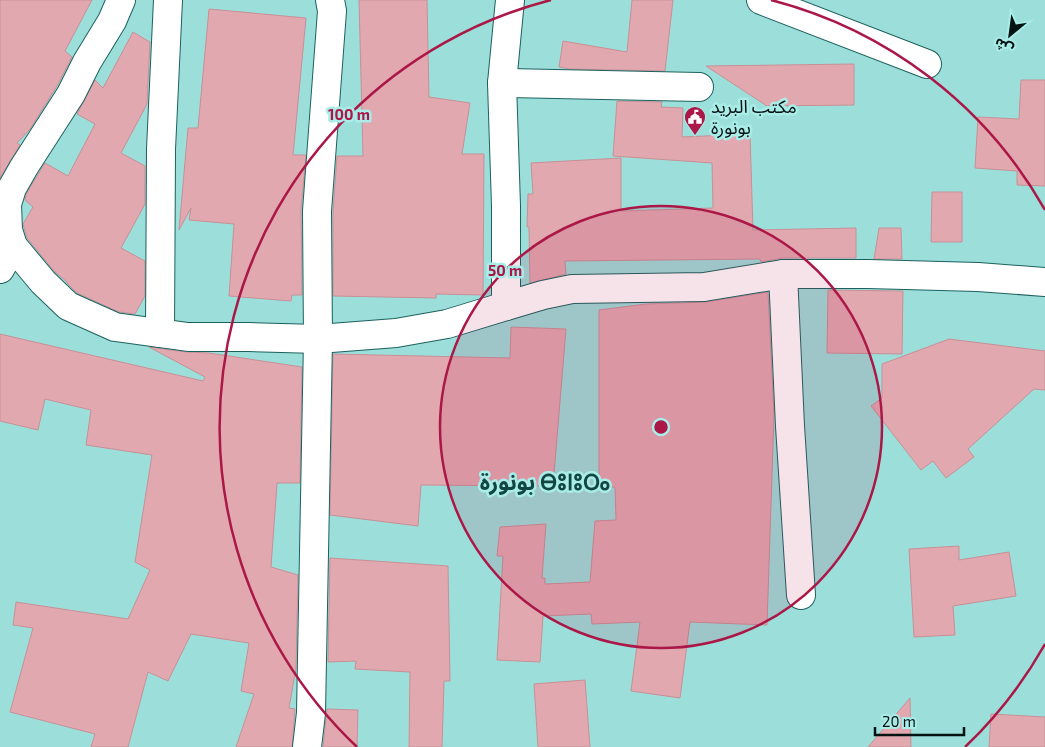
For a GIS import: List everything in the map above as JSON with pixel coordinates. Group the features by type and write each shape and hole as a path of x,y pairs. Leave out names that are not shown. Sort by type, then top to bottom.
{"street":[{"path":"121,0 112,21 87,62 71,94 4,198 8,230 6,258 44,282 68,306 115,327 188,337 318,339 396,333 447,324 572,288 704,287 783,274 969,277 1045,282"},
{"path":"160,333 161,149 168,0"},
{"path":"307,747 312,713 318,339 318,211 332,11 330,0"},
{"path":"506,306 506,206 502,83 510,0"},
{"path":"761,0 927,64"},
{"path":"502,83 699,87"},
{"path":"783,274 790,426 801,595"}],"building":[{"path":"0,0 92,0 65,51 72,57 57,86 30,129 17,143 20,145 0,178"},
{"path":"359,0 427,0 429,97 470,103 462,154 484,154 483,295 436,294 436,298 333,296 333,212 337,156 363,156"},
{"path":"632,0 673,0 665,71 570,69 559,67 563,41 627,52"},
{"path":"209,9 306,18 293,155 306,155 301,211 302,295 292,295 291,301 229,296 234,224 189,220 191,208 179,230 188,128 198,128"},
{"path":"133,32 150,42 147,104 121,153 145,166 145,204 121,248 145,261 145,296 135,314 119,312 77,293 54,271 27,238 23,224 33,207 25,200 26,194 45,163 68,176 95,124 77,114 95,80 103,88"},
{"path":"854,64 854,105 767,106 706,66"},
{"path":"1021,80 1045,80 1045,186 1017,185 1017,171 975,168 978,117 1019,119"},
{"path":"617,101 662,102 661,107 683,108 682,137 750,134 753,230 856,228 856,258 783,258 761,262 760,259 565,261 566,274 530,283 529,227 527,227 528,194 533,194 531,163 621,158 621,211 713,208 712,163 613,156"},
{"path":"932,192 962,192 962,242 931,242"},
{"path":"879,228 901,228 902,259 874,259"},
{"path":"828,290 903,291 902,354 827,353"},
{"path":"768,292 774,414 767,625 690,622 680,698 631,691 640,622 592,624 591,614 543,616 540,662 497,660 503,556 497,556 500,527 546,524 542,578 545,578 545,584 590,582 595,521 616,520 615,487 599,487 599,310 646,304 706,302"},
{"path":"511,327 566,329 553,486 421,485 418,526 330,515 333,354 510,358"},
{"path":"0,334 203,381 205,377 149,347 209,353 302,367 300,483 277,483 271,567 298,575 296,668 289,708 295,709 292,747 236,747 254,694 241,691 249,643 191,634 168,681 148,672 128,747 91,747 95,734 10,712 33,628 13,625 16,602 128,619 150,570 135,562 152,455 86,445 91,410 45,399 38,430 0,421"},
{"path":"949,339 1045,351 1045,390 1034,389 968,449 974,457 946,478 933,461 921,470 871,406 882,398 882,364"},
{"path":"959,546 959,560 1009,552 1016,596 953,606 955,635 914,637 909,549"},
{"path":"330,558 448,566 450,681 444,681 442,747 409,747 410,672 355,669 356,661 328,662"},
{"path":"585,680 590,747 538,747 534,684"},
{"path":"910,698 911,747 868,747"},
{"path":"327,709 358,710 357,747 323,747"},
{"path":"991,714 1045,717 1045,747 989,747"}],"place":[{"name":"مكتب البريد بونورة","path":"695,136"}],"district":[{"name":"بونورة ⴱⵓⵏⵓⵔⴰ","path":"545,482"}]}
